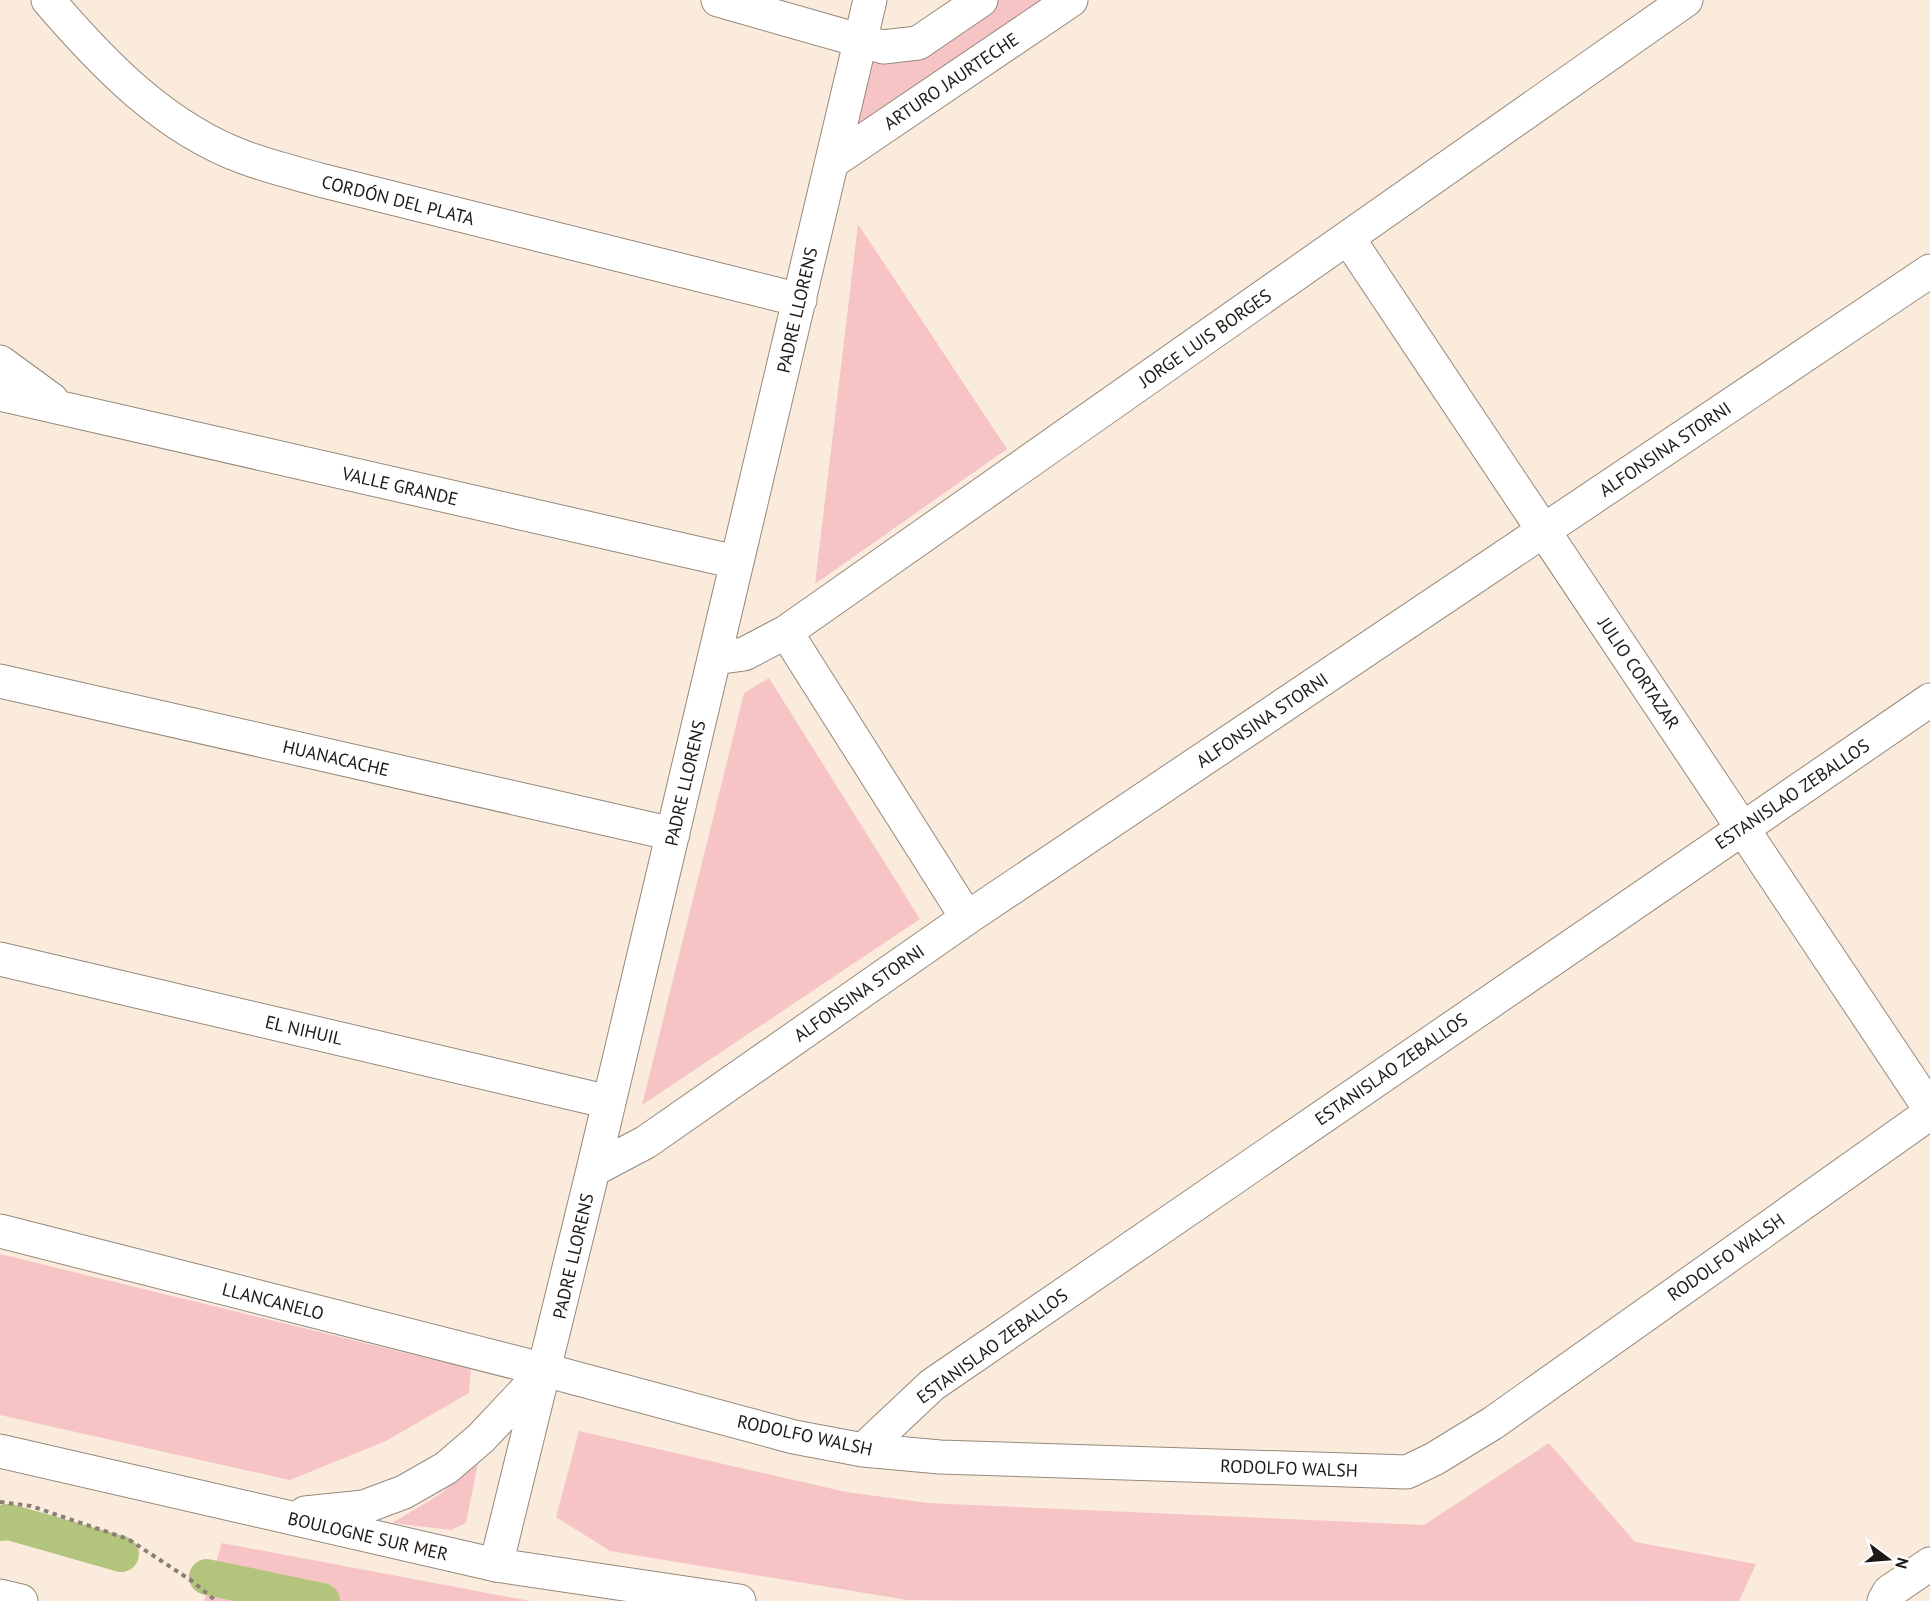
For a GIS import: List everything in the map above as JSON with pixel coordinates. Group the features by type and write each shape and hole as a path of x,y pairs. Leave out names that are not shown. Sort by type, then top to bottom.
{"street":[{"name":"CORDÓN DEL PLATA","path":"48,0 86,44 121,78 162,112 199,136 244,158 320,180 800,300"},
{"path":"718,0 883,47 918,43 981,0"},
{"name":"PADRE LLORENS","path":"496,1565 545,1371 870,0"},
{"name":"ARTURO JAURTECHE","path":"832,162 1071,0"},
{"name":"JORGE LUIS BORGES","path":"715,658 744,654 786,632 1686,0"},
{"name":"JULIO CORTAZAR","path":"1348,238 1930,1111"},
{"name":"ALFONSINA STORNI","path":"593,1170 646,1142 967,918 1930,271"},
{"name":"VALLE GRANDE","path":"0,362 64,409"},
{"name":"VALLE GRANDE","path":"0,394 736,562"},
{"path":"786,632 967,918"},
{"name":"HUANACACHE","path":"0,681 673,834"},
{"name":"ESTANISLAO ZEBALLOS","path":"863,1450 932,1385 1930,700"},
{"name":"EL NIHUIL","path":"0,959 609,1102"},
{"name":"RODOLFO WALSH","path":"545,1371 794,1437 863,1450 940,1457 1407,1472 1434,1460 1493,1423 1930,1111"},
{"name":"LLANCANELO","path":"0,1231 545,1371"},
{"path":"267,1514 323,1512 364,1507 404,1491 446,1468 481,1438 545,1371"},
{"name":"BOULOGNE SUR MER","path":"0,1451 496,1565 739,1601"},
{"path":"1884,1601 1889,1592 1930,1564"},
{"path":"0,1596 21,1601"}],"path":[{"path":"0,1502 31,1506 128,1539 192,1581 216,1601"}],"shaded area":[{"path":"981,0 1071,0 832,162 860,41 883,47"},
{"path":"858,224 1007,449 815,584"},
{"path":"769,678 920,919 642,1105 744,693"},
{"path":"0,1254 471,1369 469,1393 386,1441 290,1480 0,1415"},
{"path":"579,1431 846,1492 928,1503 1424,1525 1549,1443 1635,1542 1756,1564 1739,1601 907,1600 610,1551 556,1517"},
{"path":"478,1463 466,1523 451,1530 392,1523 439,1495"},
{"path":"222,1543 525,1600 530,1601 204,1601"}],"waterway":[{"path":"0,1523 9,1522 121,1554"},
{"path":"207,1577 322,1601"}]}
